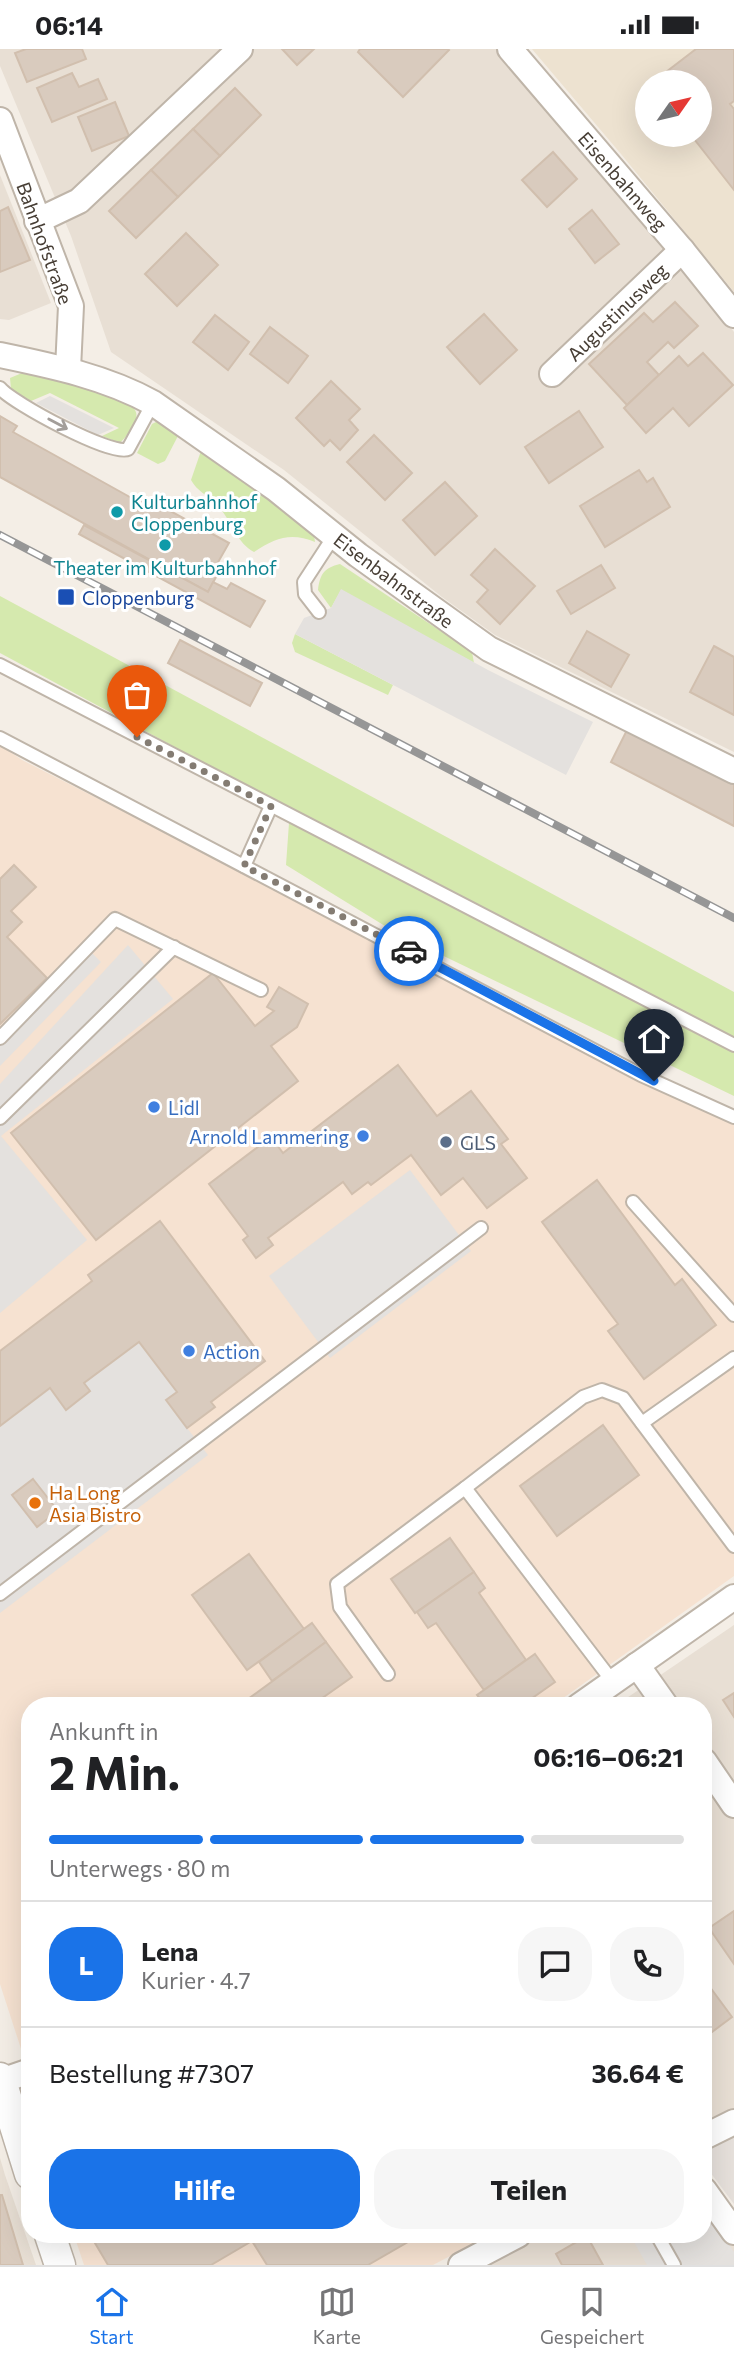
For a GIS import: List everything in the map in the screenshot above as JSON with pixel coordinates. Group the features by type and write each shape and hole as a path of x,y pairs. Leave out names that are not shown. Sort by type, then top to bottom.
{"street":[{"path":"37,221 79,201 240,49"},
{"name":"Eisenbahnweg","path":"510,49 734,315"},
{"name":"Bahnhofstraße","path":"0,120 71,306 68,369"},
{"name":"Augustinusweg","path":"552,374 682,250"},
{"name":"Eisenbahnstraße","path":"0,355 68,369 133,392 153,403 276,489 433,611 489,649 734,771"},
{"path":"592,1697 734,1597"},
{"path":"637,1665 660,1697"},
{"path":"712,1773 734,1805"},
{"path":"21,2076 0,2079 11,2146 21,2161"},
{"path":"712,2133 734,2122"},
{"path":"712,2201 734,2232"},
{"path":"53,2243 60,2265"},
{"path":"461,2265 503,2243"}],"lane":[{"path":"0,388 60,426 124,452 153,403"},
{"path":"319,613 305,594 304,582 334,536"},
{"path":"0,665 734,1045"},
{"path":"0,739 641,1075 734,1117"},
{"path":"244,866 271,806"},
{"path":"0,1038 116,919 261,989"},
{"path":"0,1118 174,947"},
{"path":"633,1202 734,1315"},
{"path":"0,1594 481,1228"},
{"path":"642,1423 734,1358"},
{"path":"388,1674 340,1607 337,1584 583,1397 602,1390 623,1398 734,1546"},
{"path":"465,1488 613,1682"},
{"path":"662,2243 674,2265"}],"shaded area":[{"path":"0,49 497,49 669,250 734,332 734,752 495,635 442,597 284,470 111,352 71,236 0,66"},
{"path":"532,49 734,49 734,292 621,154"},
{"path":"0,175 51,303 9,320 0,319"},
{"path":"50,396 114,428 98,435 36,403"},
{"path":"341,589 488,670 593,722 566,775 295,634 304,618 331,608"},
{"path":"0,745 22,760 734,1121 734,1576 565,1697 21,1697 21,2049 0,1984"},
{"path":"128,945 173,999 1,1136 87,1240 0,1313 0,1084"},
{"path":"91,952 101,962 0,1066 0,1045"},
{"path":"410,1170 471,1251 330,1358 269,1276"},
{"path":"139,1342 177,1392 166,1401 208,1455 0,1613 0,1426 50,1388 66,1409 90,1391 84,1383"},
{"path":"734,1625 734,2110 712,2122 712,1697 628,1697"},
{"path":"734,2133 734,2204 712,2175 712,2144"},
{"path":"0,2158 21,2221 21,2243 28,2243 36,2265 0,2265"},
{"path":"712,2219 734,2252 734,2265 647,2265 635,2243 712,2243"},
{"path":"712,2237 734,2241 734,2265 486,2265 527,2243 712,2243"},
{"path":"77,2243 475,2243 433,2265 84,2265"}],"green space":[{"path":"22,373 83,386 116,397 135,410 135,423 120,443 102,436 119,428 50,393 31,401 11,389 10,378"},
{"path":"158,421 180,432 165,461 158,464 137,453 152,424"},
{"path":"202,448 247,480 314,535 315,542 291,537 276,540 254,552 248,548 221,510 191,480"},
{"path":"340,564 472,652 474,663 341,590 331,608 318,590 319,584 330,567"},
{"path":"0,596 734,992 734,1096 398,934 286,865 290,809 0,653"},
{"path":"295,634 393,685 388,695 295,652 292,643"}],"building":[{"path":"26,49 82,49 86,59 27,82 15,53"},
{"path":"282,49 314,49 297,65"},
{"path":"360,49 449,50 403,97 358,52"},
{"path":"696,49 734,49 734,101 730,104 734,109 734,190 700,147 712,147 712,70 669,70"},
{"path":"72,73 79,87 98,79 107,99 52,122 37,88"},
{"path":"235,88 261,115 220,156 193,129"},
{"path":"115,102 129,136 92,151 78,117"},
{"path":"193,129 220,156 178,197 151,170"},
{"path":"553,152 577,179 547,207 522,180"},
{"path":"151,170 178,197 136,238 109,211"},
{"path":"8,207 30,260 0,272 0,211"},
{"path":"592,210 619,244 595,263 569,229"},
{"path":"186,233 218,265 177,306 145,274"},
{"path":"675,302 698,326 674,348 668,342 647,362 659,375 627,405 589,364 644,313 653,322"},
{"path":"484,314 517,350 480,384 447,347"},
{"path":"215,315 249,342 228,370 193,342"},
{"path":"270,327 308,356 288,383 250,354"},
{"path":"703,353 733,385 689,426 673,408 646,433 624,408 679,356 688,366"},
{"path":"331,381 360,409 349,420 358,430 340,450 330,440 324,446 296,418"},
{"path":"579,411 603,447 549,483 525,447"},
{"name":"Kulturbahnhof Cloppenburg","path":"0,416 17,426 13,432 137,501 141,495 229,543 217,564 222,566 208,592 0,477"},
{"path":"374,435 412,473 385,500 347,462"},
{"path":"639,470 647,482 653,478 670,507 605,547 580,506"},
{"path":"445,482 477,516 435,555 403,520"},
{"path":"84,525 208,592 213,582 227,589 231,583 265,601 250,627 79,534"},
{"path":"495,549 535,586 500,624 477,602 488,590 471,575"},
{"path":"601,565 615,588 571,614 557,591"},
{"path":"587,631 629,655 611,687 569,663"},
{"path":"180,640 262,683 250,706 168,663"},
{"path":"714,646 734,657 734,715 690,692"},
{"path":"628,728 734,783 734,826 611,762"},
{"path":"14,865 36,887 11,911 22,922 7,937 47,978 0,1024 0,879"},
{"name":"Lidl","path":"213,973 255,1026 274,1011 267,1007 279,987 308,1004 297,1027 271,1046 298,1081 96,1240 11,1133"},
{"path":"398,1065 437,1116 471,1091 508,1139 501,1144 527,1178 487,1208 463,1178 441,1195 411,1155 371,1185 368,1182 352,1194 343,1182 268,1238 273,1245 256,1258 243,1240 248,1236 209,1184 271,1137 283,1153"},
{"path":"597,1180 675,1285 682,1279 716,1325 644,1379 608,1331 618,1324 542,1222"},
{"path":"160,1221 265,1361 211,1402 215,1407 187,1428 166,1400 177,1392 139,1342 84,1383 90,1391 66,1410 50,1388 0,1426 0,1351 92,1281 88,1275"},
{"path":"603,1425 639,1475 557,1536 520,1486"},
{"name":"Ha Long Asia Bistro","path":"33,1479 58,1511 37,1527 12,1495"},
{"path":"450,1538 474,1572 415,1613 391,1579"},
{"path":"249,1554 304,1629 247,1670 192,1595"},
{"path":"474,1572 485,1588 479,1593 526,1660 484,1690 436,1623 428,1628 417,1612"},
{"path":"312,1623 326,1642 272,1681 259,1662"},
{"path":"326,1642 352,1677 324,1697 251,1697"},
{"path":"535,1654 555,1682 534,1697 477,1695"},
{"path":"734,1693 734,1717 723,1700"},
{"path":"734,1911 734,1964 712,1932 712,1926"},
{"path":"712,1990 732,2017 712,2032"},
{"path":"2,2195 23,2265 0,2265"},
{"path":"95,2243 249,2243 211,2265 108,2265"},
{"path":"253,2243 406,2243 368,2265 267,2265"},
{"path":"575,2243 591,2243 603,2265 562,2265 556,2254"}],"railway":[{"path":"0,535 734,918"}],"way so far":[{"path":"137,737 271,806 244,866 409,951"}],"place":[{"name":"Kulturbahnhof Cloppenburg","path":"117,512"},
{"name":"Theater im Kulturbahnhof","path":"165,545"},
{"name":"Cloppenburg","path":"66,597"},
{"name":"Lidl","path":"154,1107"},
{"name":"Arnold Lammering","path":"363,1136"},
{"name":"GLS","path":"446,1142"},
{"name":"Action","path":"189,1351"},
{"name":"Ha Long Asia Bistro","path":"35,1503"}],"route":[{"path":"409,951 654,1081"}]}
